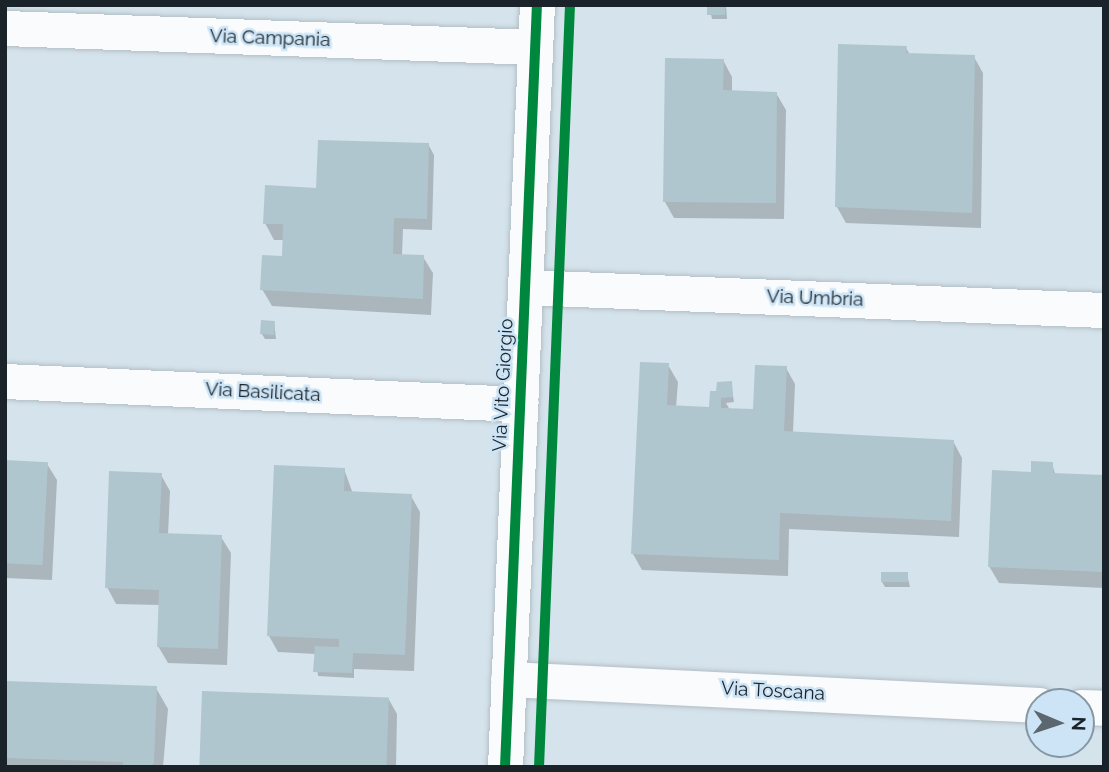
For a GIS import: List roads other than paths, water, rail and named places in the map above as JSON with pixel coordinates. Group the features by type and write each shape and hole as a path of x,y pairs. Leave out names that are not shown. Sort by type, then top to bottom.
{"street":[{"name":"Via Vito Giorgio","path":"505,767 537,5"},
{"name":"Via Campania","path":"5,28 535,47"},
{"name":"Via Umbria","path":"526,287 1104,310"},
{"name":"Via Basilicata","path":"5,381 520,404"},
{"name":"Via Toscana","path":"508,679 1025,704"}]}
